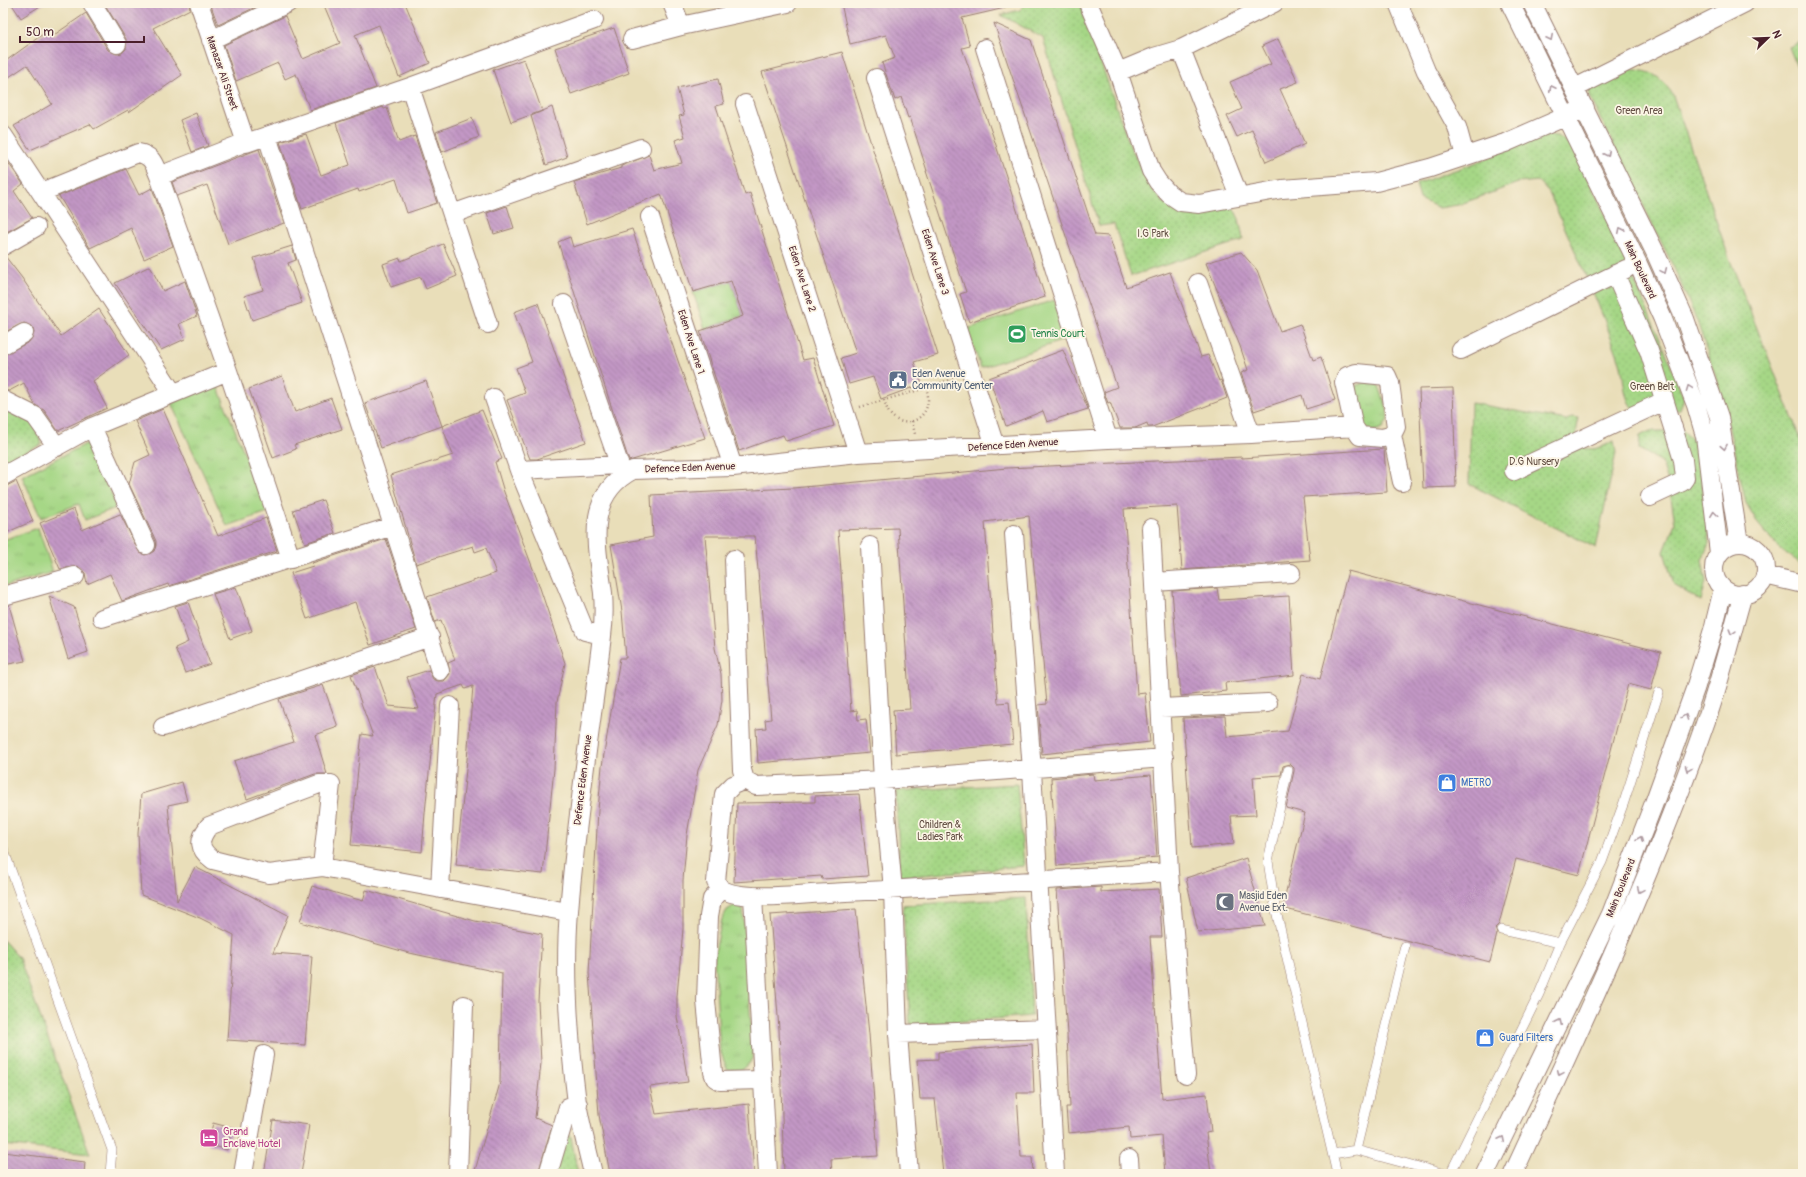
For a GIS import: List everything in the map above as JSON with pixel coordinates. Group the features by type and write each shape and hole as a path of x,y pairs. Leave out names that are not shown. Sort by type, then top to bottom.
{"street":[{"path":"92,3 118,44"},
{"name":"Manazar Ali Street","path":"199,3 246,142"},
{"path":"211,40 288,3"},
{"path":"672,3 681,26"},
{"path":"632,39 681,26 788,3"},
{"path":"1088,3 1118,72 1151,171 1158,182 1169,194 1181,202 1199,204 1282,189 1376,182 1430,168 1505,143 1585,108"},
{"path":"1118,72 1154,57 1181,49 1274,3"},
{"path":"1398,3 1426,71 1457,127 1465,156"},
{"name":"Main Boulevard","path":"1510,3 1638,264 1662,317 1701,421 1718,553"},
{"name":"Main Boulevard","path":"1532,3 1655,252 1685,319 1719,417 1739,543"},
{"path":"1575,88 1745,3"},
{"path":"159,176 246,142 410,87 594,20"},
{"path":"985,48 1108,439"},
{"path":"1181,49 1239,196"},
{"name":"Eden Ave Lane 3","path":"876,78 995,446"},
{"path":"410,87 488,324"},
{"name":"Eden Ave Lane 2","path":"745,104 858,453"},
{"path":"3,135 42,192 173,393"},
{"path":"267,136 440,671"},
{"path":"452,214 641,148"},
{"path":"42,192 138,153 146,154 152,160 228,371 291,559"},
{"name":"Eden Ave Lane 1","path":"650,217 732,467"},
{"path":"3,246 36,227"},
{"path":"1460,350 1638,264"},
{"path":"1615,274 1649,351 1682,460 1685,478 1682,482 1650,497"},
{"path":"1198,283 1251,434"},
{"path":"519,470 621,470 564,304"},
{"path":"3,345 24,333"},
{"path":"3,476 92,427 228,371"},
{"path":"1392,435 1382,438 1360,436 1354,427 1344,382 1347,376 1356,373 1387,376 1390,383 1396,427 1392,435 1402,482"},
{"path":"494,398 519,470 585,631 602,635"},
{"path":"3,400 35,416 57,447"},
{"path":"1514,471 1664,401"},
{"path":"1672,427 1719,417"},
{"path":"92,427 146,545"},
{"name":"Defence Eden Avenue","path":"593,1174 578,1104 568,1005 568,912 604,609 595,540 599,512 610,488 621,470 732,467 858,453 1108,439 1251,434 1354,427"},
{"path":"102,618 393,526"},
{"path":"1150,528 1164,758 1169,872 1186,1075"},
{"path":"1014,534 1032,770 1055,1174"},
{"path":"1739,543 1746,544 1760,552 1764,559 1765,575 1757,588 1743,594 1729,592 1723,588 1717,581 1714,572 1714,562 1718,553 1731,544 1739,543"},
{"path":"870,546 883,780 893,890 898,1034 909,1167 896,1174"},
{"path":"734,559 742,770 745,780 756,786 883,780 1032,770 1164,758"},
{"path":"1154,582 1291,572"},
{"path":"1765,575 1803,584"},
{"path":"3,596 74,576"},
{"name":"Main Boulevard","path":"1485,1174 1611,914 1654,803 1695,689 1714,630 1723,588"},
{"name":"Main Boulevard","path":"1513,1174 1557,1078 1660,843 1708,717 1743,594"},
{"path":"163,727 430,637"},
{"path":"1161,708 1268,703"},
{"path":"440,889 450,706"},
{"path":"745,780 733,785 724,794 716,882 720,889 728,894 753,896 893,890 1169,872"},
{"path":"322,867 332,784 319,784 210,826 201,838 205,854 213,860 270,874 322,867 568,912"},
{"path":"720,889 712,899 709,916 706,1001 713,1072 715,1078 720,1081 762,1080"},
{"path":"753,896 768,1174"},
{"path":"458,1174 464,1005"},
{"path":"898,1034 1046,1029"},
{"path":"244,1174 264,1055"},
{"path":"548,1174 568,1107 578,1104"}],"lane":[{"path":"1450,1174 1539,994 1560,943 1602,862 1624,802 1659,692"},
{"path":"1288,770 1268,861 1275,906 1337,1174"},
{"path":"3,848 112,1150 110,1174"},
{"path":"1501,930 1560,943"},
{"path":"1356,1150 1405,946"},
{"path":"1333,1154 1356,1150 1445,1174"}],"path":[{"path":"859,407 926,388 971,372"},
{"path":"884,400 888,410 896,419 904,422 912,421 920,418 926,411 929,404 929,396 926,388"}],"green space":[{"name":"I.G Park","path":"1027,3 1080,3 1130,146 1152,189 1163,202 1179,207 1232,205 1239,219 1243,239 1131,276 1114,224 1099,226 1043,38 1001,15 1020,10"},
{"path":"1803,41 1803,81 1789,47"},
{"name":"Green Area","path":"1622,68 1651,73 1661,80 1672,93 1728,255 1794,422 1803,450 1803,565 1780,549 1759,525 1746,503 1721,393 1697,321 1674,268 1591,99 1589,90"},
{"name":"Green Belt","path":"1539,136 1558,136 1573,147 1612,229 1667,355 1684,398 1680,409 1648,414 1638,412 1629,403 1625,390 1622,368 1595,298 1549,193 1538,181 1518,183 1458,205 1439,208 1420,199 1416,184 1483,160"},
{"path":"731,281 743,316 705,329 693,292"},
{"name":"Tennis Court","path":"1054,300 1067,339 981,368 967,329"},
{"path":"1366,382 1373,382 1379,386 1387,408 1388,419 1383,428 1373,431 1367,429 1361,421 1356,409 1354,396 1355,386"},
{"path":"217,385 268,512 227,526 171,403"},
{"name":"D.G Nursery","path":"1471,403 1567,420 1572,417 1579,418 1577,437 1579,443 1583,447 1589,449 1605,446 1614,441 1616,453 1596,548 1469,484"},
{"path":"3,410 32,422 42,444 3,463"},
{"path":"1650,431 1683,431 1695,442 1699,454 1709,543 1702,560 1706,581 1701,601 1674,585 1664,552 1675,523 1669,485 1662,462 1639,449 1640,436"},
{"path":"88,443 118,507 85,520 79,504 41,518 22,476"},
{"path":"38,528 53,572 3,587 3,540"},
{"name":"Children & Ladies Park","path":"1017,784 1024,866 900,877 896,791"},
{"path":"1026,898 1032,1016 910,1025 903,905"},
{"path":"735,905 743,909 753,1055 749,1064 740,1070 727,1069 720,1050 714,957 722,919 727,910"},
{"path":"3,940 19,958 90,1154 3,1145"},
{"path":"567,1134 571,1137 578,1174 552,1174"}],"building":[{"path":"11,3 45,3 21,18"},
{"path":"104,3 189,3 190,9 153,28 182,75 129,112 128,110 94,129 90,124 30,150 14,126 52,104 27,65 3,81 3,63 50,29 54,35 86,13 108,50 117,54 122,53 126,49 126,39"},
{"path":"210,3 264,3 218,25"},
{"path":"323,3 405,3 430,63 399,77 379,25 355,35 376,88 310,110 296,74 285,79 278,63 236,81 224,45 285,16 303,59 340,43"},
{"path":"841,3 1004,3 1005,8 962,18 970,46 962,48 994,139 1045,297 969,322 960,294 966,292 926,171 910,117 908,118 901,97 895,100 882,63 895,58 886,35 850,44"},
{"path":"994,23 1031,40 1095,235 1109,236 1126,287 1170,272 1201,357 1208,355 1219,381 1221,380 1227,398 1152,427 1148,427 1147,423 1135,428 1120,428 1110,402 1108,403 1104,392 1117,387"},
{"path":"614,28 629,73 571,94 555,48"},
{"path":"1278,39 1298,82 1280,89 1305,144 1266,162 1252,130 1237,137 1227,116 1242,109 1230,82 1271,64 1262,46"},
{"path":"842,52 938,355 914,362 922,384 881,399 873,377 849,384 841,358 856,353 762,72"},
{"path":"524,59 542,111 511,122 493,70"},
{"path":"718,79 724,104 716,106 745,195 750,193 803,360 813,358 834,426 786,441 783,435 739,451 700,331 743,316 731,281 693,292 661,194 587,224 574,182 621,168 621,166 649,155 654,170 682,163 675,140 685,137 679,116 684,115 677,88"},
{"path":"383,107 384,109 387,108 399,142 415,136 437,203 407,213 396,179 359,192 358,189 302,209 280,142 306,134 321,175 350,165 336,123"},
{"path":"552,107 567,157 546,165 531,116"},
{"path":"196,113 208,146 192,152 180,120"},
{"path":"472,118 479,137 442,152 436,132"},
{"path":"259,149 284,223 228,244 207,185 177,196 172,182"},
{"path":"3,155 23,184 14,191 32,218 3,234"},
{"path":"126,169 139,195 152,188 173,246 144,259 131,228 90,248 59,196"},
{"path":"507,206 514,228 494,234 487,213"},
{"path":"632,229 705,438 629,461 558,242 570,237 573,247"},
{"path":"443,244 457,276 426,289 421,277 391,287 383,264 400,258 401,261"},
{"path":"292,246 296,260 288,263 302,303 252,320 244,296 263,290 254,258"},
{"path":"1241,252 1257,270 1280,331 1300,324 1313,360 1321,357 1335,400 1306,409 1302,395 1254,411 1241,373 1248,370 1240,346 1206,263"},
{"path":"3,256 5,256 22,278 61,336 99,309 129,355 93,381 107,408 58,431 44,410 35,405 24,383 9,391 3,390 3,355 29,342 34,333 33,327 24,323 3,333"},
{"path":"150,266 163,291 185,281 197,316 179,324 185,339 161,350 115,283"},
{"path":"538,303 586,442 537,459 530,459 507,400 525,393 516,368 532,362 514,312"},
{"path":"1063,350 1088,409 1047,422 1043,411 1006,426 989,378"},
{"path":"282,376 295,412 331,398 342,429 294,445 296,449 273,458 249,389"},
{"path":"426,381 442,426 381,448 365,403"},
{"path":"1453,388 1456,487 1423,488 1419,389"},
{"path":"163,409 218,536 266,518 277,551 169,586 168,584 122,601 110,574 87,584 85,573 78,566 60,569 40,523 74,509 82,530 120,514 140,553 145,555 154,551 156,541 129,484 135,462 150,455 135,421"},
{"path":"482,410 502,459 495,462 504,492 538,582 565,663 557,702 554,769 543,874 456,865 473,686 465,689 463,685 437,694 422,852 351,845 362,734 373,736 351,675 375,667 389,706 419,709 407,677 429,670 433,679 444,681 450,674 448,663 455,660 441,620 435,622 427,597 496,573 486,548 475,552 473,546 416,564 391,475 453,455 442,426"},
{"path":"1384,449 1387,492 1303,497 1310,560 1182,570 1177,506 1124,509 1137,694 1145,693 1150,742 1042,754 1038,705 1047,704 1029,516 985,522 998,703 1009,702 1013,744 896,754 893,710 910,709 898,528 838,530 851,711 857,710 858,720 866,719 870,753 758,763 756,729 766,728 765,720 771,719 755,536 705,536 715,648 721,674 722,700 718,725 698,770 687,835 683,880 683,929 677,996 677,1016 688,1082 650,1087 656,1114 749,1104 754,1174 610,1174 599,1115 589,973 598,810 602,766 620,658 626,658 622,611 611,545 653,537 651,495 793,488 1007,468 1242,458"},
{"path":"16,481 33,521 3,534 3,488"},
{"path":"323,500 335,533 305,543 293,510"},
{"path":"386,539 416,629 370,645 355,602 307,619 291,573 313,566 312,563"},
{"name":"METRO","path":"1348,571 1661,652 1651,690 1628,684 1579,875 1516,859 1499,924 1495,928 1497,934 1490,962 1282,908 1305,813 1286,808 1294,771 1294,768 1290,764 1283,766 1281,775 1253,777 1256,815 1231,816 1234,844 1192,848 1183,718 1225,716 1227,737 1288,731 1303,674 1320,679"},
{"path":"236,587 252,631 230,639 213,594"},
{"path":"1217,588 1219,600 1289,596 1294,675 1225,683 1226,691 1181,696 1172,591"},
{"path":"49,596 74,607 88,652 68,659"},
{"path":"188,602 210,664 185,673 175,648 188,642 175,606"},
{"path":"9,605 25,661 3,665 3,606"},
{"path":"323,685 338,727 315,735 327,774 315,774 247,799 234,761 294,742 279,699"},
{"path":"1093,774 1094,780 1151,775 1157,857 1057,866 1051,778"},
{"path":"182,782 187,801 168,805 177,901 195,867 288,915 273,953 312,956 305,1045 227,1040 234,935 200,918 141,895 138,834 141,794"},
{"path":"859,794 868,876 822,879 821,876 734,882 737,803 815,802 815,796"},
{"name":"Masjid Eden Avenue Ext.","path":"1246,858 1265,926 1198,932 1186,878"},
{"path":"312,886 363,901 366,890 475,921 542,934 538,1001 541,1063 535,1118 552,1125 538,1174 474,1174 500,1083 502,973 405,952 300,922"},
{"path":"1101,887 1101,892 1159,889 1162,937 1150,937 1162,1099 1207,1094 1211,1132 1206,1133 1211,1174 1165,1174 1162,1136 1130,1139 1129,1127 1068,1133 1066,1107 1070,1107 1067,1034 1057,890"},
{"path":"856,909 869,1034 878,1156 831,1159 832,1174 784,1174 779,1029 770,915"},
{"path":"1032,1044 1034,1093 1017,1093 1021,1157 1032,1157 1033,1174 943,1174 935,1099 920,1099 917,1060 938,1059 938,1052"},
{"path":"273,1120 309,1125 301,1174 264,1174"},
{"path":"213,1123 232,1128 227,1150 208,1144"},
{"path":"3,1152 85,1162 84,1174 3,1174"}],"place":[{"name":"Tennis Court","path":"1017,334"},
{"name":"Eden Avenue Community Center","path":"898,380"},
{"name":"METRO","path":"1447,783"},
{"name":"Masjid Eden Avenue Ext.","path":"1225,902"},
{"name":"Guard Filters","path":"1485,1038"},
{"name":"Grand Enclave Hotel","path":"209,1138"}]}
